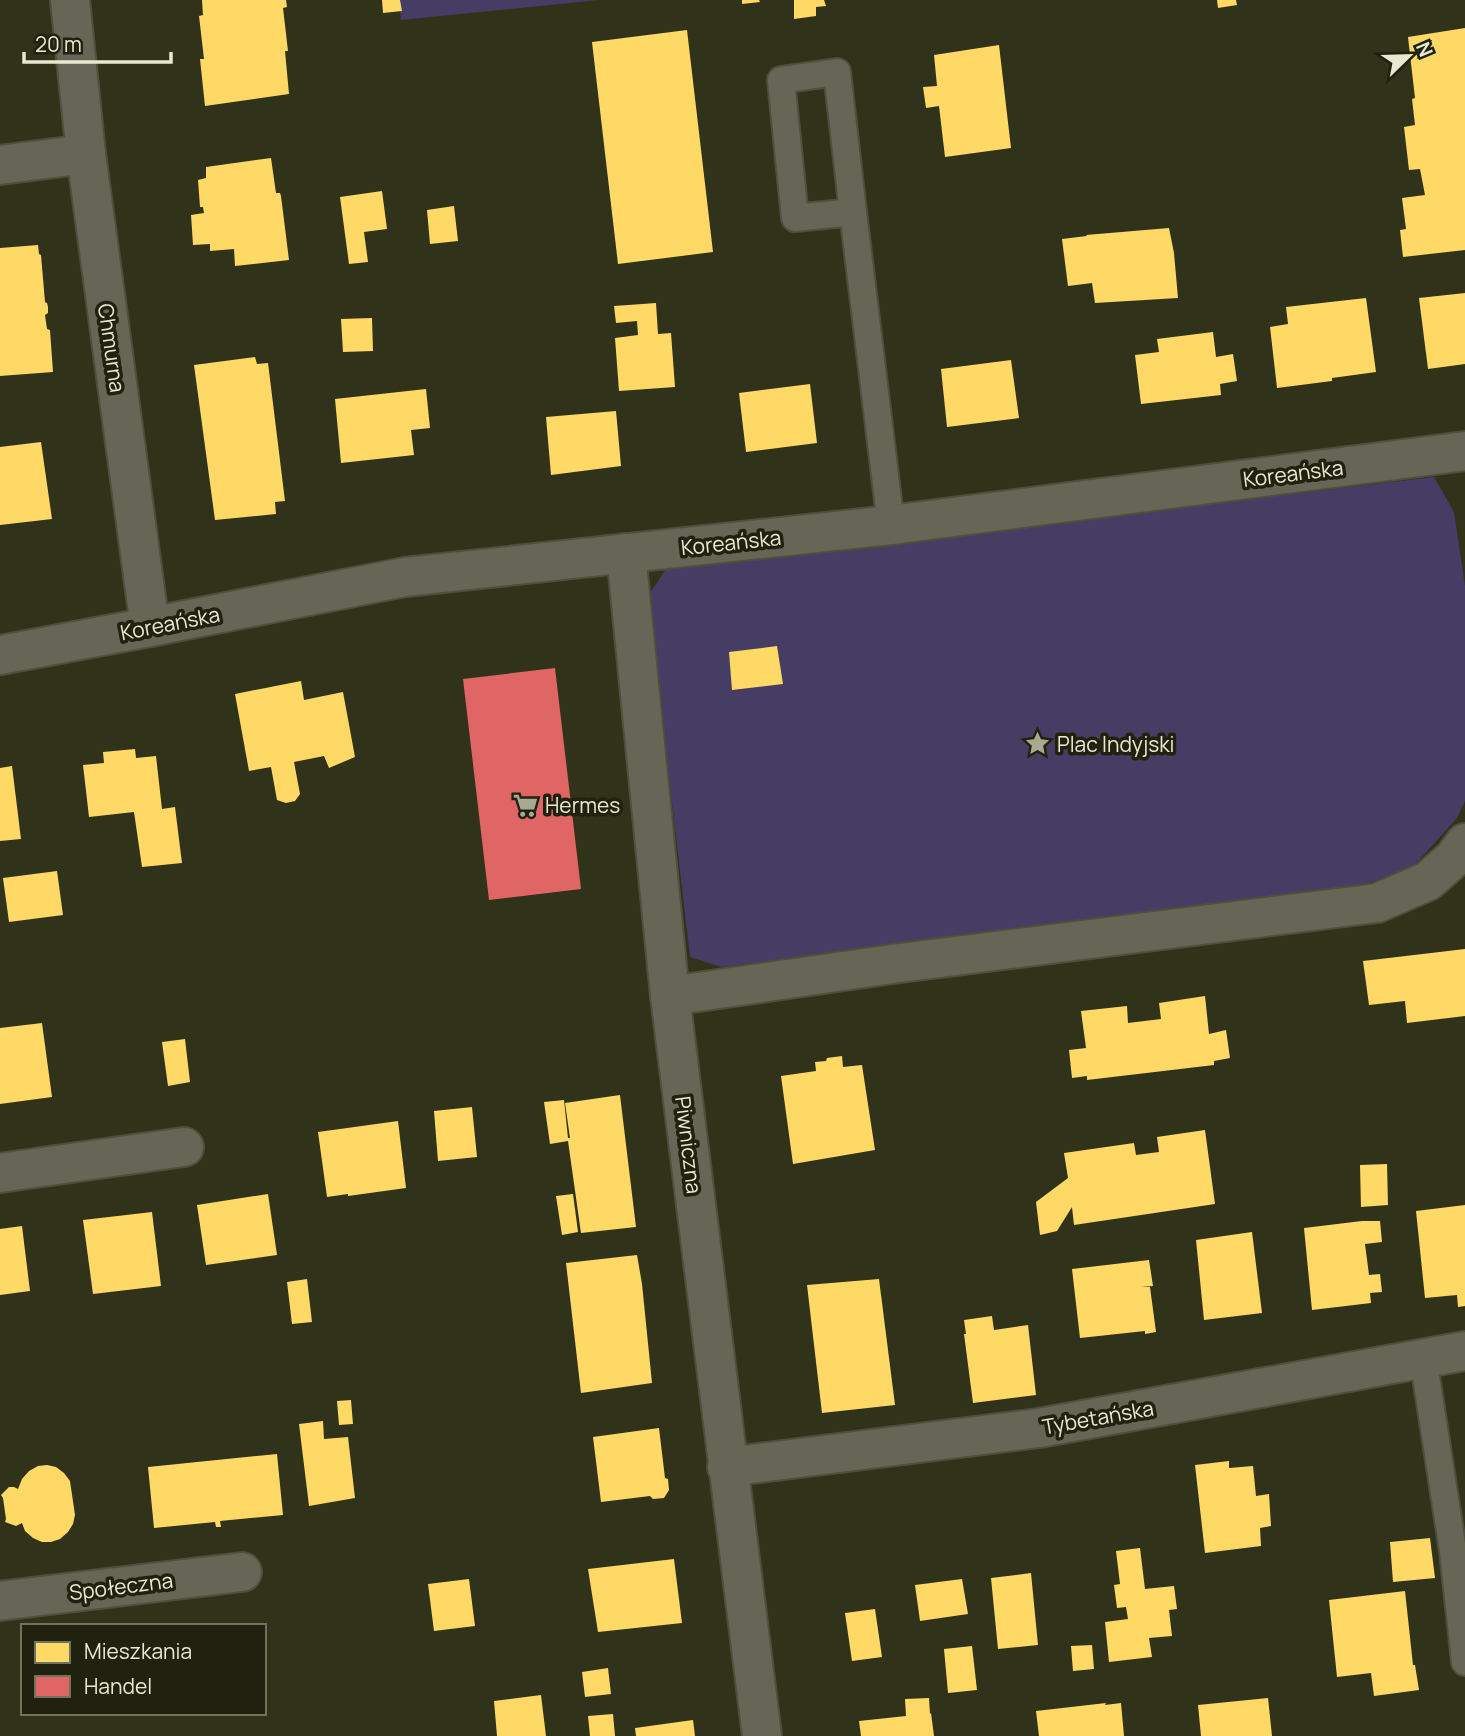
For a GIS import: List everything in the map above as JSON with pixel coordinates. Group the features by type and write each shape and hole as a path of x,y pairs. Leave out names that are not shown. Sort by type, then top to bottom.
{"street":[{"name":"Chmurna","path":"70,0 86,154 150,627"},
{"path":"0,165 86,154"},
{"name":"Koreańska","path":"0,654 405,577 891,525 1465,451"},
{"name":"Piwniczna","path":"625,553 670,996 762,1736"},
{"path":"670,996 892,964 1377,903 1428,881 1454,858 1465,843"},
{"path":"0,1173 184,1147"},
{"name":"Tybetańska","path":"727,1467 1039,1429 1465,1350"},
{"name":"Społeczna","path":"0,1601 242,1572"}],"lane":[{"path":"853,212 795,218 781,80 837,72 891,525"},
{"path":"1423,1357 1453,1551 1465,1662"}],"shaded area":[{"path":"399,0 599,0 401,20"},
{"name":"Plac Indyjski","path":"1434,477 1454,512 1465,586 1465,801 1457,818 1412,868 1357,887 1312,895 721,967 690,957 648,596 666,569"}],"building: Mieszkania":[{"path":"202,0 286,0 287,7 283,8 289,94 205,106 200,59 204,59 199,16 203,15"},
{"path":"382,0 400,0 402,11 383,13"},
{"path":"742,0 759,0 760,2 742,4"},
{"path":"794,0 824,0 826,6 816,7 816,16 794,19"},
{"path":"1217,0 1236,0 1237,5 1218,8"},
{"path":"1465,28 1465,250 1403,257 1400,230 1406,229 1402,198 1425,195 1420,169 1409,170 1404,127 1415,125 1412,99 1415,98 1408,37"},
{"path":"687,30 713,252 618,264 592,42"},
{"path":"999,45 1011,148 945,157 939,106 926,108 923,87 937,86 934,55"},
{"path":"271,158 276,193 281,196 289,260 235,266 234,249 210,251 210,244 193,245 191,215 204,213 203,207 200,207 198,180 206,178 206,167"},
{"path":"382,191 387,229 364,232 368,262 349,264 340,197"},
{"path":"454,206 458,241 430,244 427,210"},
{"path":"1169,228 1178,298 1095,303 1092,283 1068,286 1062,239"},
{"path":"38,245 45,302 48,307 48,313 45,315 47,329 50,330 53,372 0,376 0,248"},
{"path":"1465,293 1465,364 1428,369 1419,298"},
{"path":"1366,298 1376,372 1277,388 1270,327 1288,324 1286,307"},
{"path":"656,303 658,334 671,333 675,387 619,391 615,338 638,335 637,321 616,323 614,306"},
{"path":"372,318 373,351 343,352 341,319"},
{"path":"1213,332 1216,357 1233,354 1237,381 1220,384 1221,395 1141,404 1135,355 1159,352 1157,339"},
{"path":"255,357 257,364 268,363 285,501 275,502 276,514 215,520 194,365"},
{"path":"1011,360 1019,418 947,427 941,369"},
{"path":"810,384 817,443 746,452 739,393"},
{"path":"426,389 430,428 411,430 414,455 341,463 335,399"},
{"path":"616,411 621,466 551,475 546,417"},
{"path":"41,442 52,519 0,525 0,447"},
{"path":"777,646 783,684 732,690 729,652"},
{"path":"301,681 304,700 343,692 355,757 329,768 324,756 294,762 300,794 295,801 286,803 277,800 271,767 249,771 235,694"},
{"path":"135,749 136,758 156,756 162,809 175,807 182,863 142,867 134,812 89,817 83,765 104,763 103,752"},
{"path":"12,766 21,839 0,841 0,768"},
{"path":"57,871 63,915 9,922 3,878"},
{"path":"1465,949 1465,1016 1407,1023 1405,1001 1369,1005 1363,961"},
{"path":"1205,996 1209,1034 1226,1030 1230,1058 1214,1061 1214,1065 1087,1080 1087,1076 1072,1078 1069,1050 1086,1048 1081,1011 1127,1006 1128,1023 1161,1019 1159,1003"},
{"path":"42,1023 52,1097 0,1104 0,1028"},
{"path":"185,1039 190,1082 168,1086 162,1042"},
{"path":"842,1056 843,1067 862,1065 875,1150 793,1164 781,1076 816,1071 815,1062"},
{"path":"620,1095 636,1227 581,1233 568,1141 550,1144 544,1102 564,1100 570,1138 565,1103"},
{"path":"472,1107 477,1157 438,1161 434,1111"},
{"path":"398,1121 406,1188 327,1197 318,1132"},
{"path":"1205,1130 1215,1204 1074,1225 1072,1207 1057,1231 1040,1235 1036,1202 1068,1178 1064,1153 1134,1143 1136,1155 1159,1152 1157,1137"},
{"path":"1387,1164 1388,1205 1361,1207 1360,1165"},
{"path":"268,1194 277,1255 206,1265 197,1205"},
{"path":"573,1194 578,1232 562,1235 556,1196"},
{"path":"1465,1205 1465,1306 1458,1307 1457,1295 1425,1298 1416,1211"},
{"path":"152,1212 161,1286 93,1294 83,1220"},
{"path":"1380,1221 1382,1242 1365,1244 1369,1275 1380,1274 1382,1292 1370,1293 1371,1303 1312,1310 1304,1228"},
{"path":"22,1226 30,1291 0,1295 0,1229"},
{"path":"1252,1232 1262,1313 1204,1320 1196,1240"},
{"path":"637,1255 652,1383 581,1393 566,1263"},
{"path":"1149,1260 1153,1286 1141,1287 1150,1287 1156,1332 1080,1338 1072,1269"},
{"path":"307,1279 312,1322 292,1324 287,1282"},
{"path":"879,1279 895,1405 822,1413 807,1285"},
{"path":"992,1316 994,1330 1028,1325 1036,1395 973,1403 964,1320"},
{"path":"351,1400 353,1424 339,1425 337,1401"},
{"path":"323,1421 324,1439 348,1437 355,1498 309,1506 299,1424"},
{"path":"659,1428 669,1490 664,1498 653,1499 650,1496 601,1502 593,1437"},
{"path":"277,1454 283,1515 220,1521 221,1527 216,1527 215,1522 154,1528 148,1467"},
{"path":"1229,1461 1229,1468 1253,1466 1256,1496 1269,1494 1271,1526 1260,1528 1261,1546 1205,1553 1195,1465"},
{"path":"47,1465 56,1467 70,1481 75,1515 68,1532 60,1539 42,1542 25,1531 22,1523 16,1526 5,1522 1,1495 9,1487 18,1489 29,1471"},
{"path":"1430,1538 1435,1578 1393,1582 1390,1542"},
{"path":"1140,1548 1145,1589 1174,1586 1177,1609 1169,1610 1172,1636 1149,1638 1152,1657 1109,1662 1105,1622 1128,1619 1126,1607 1117,1608 1114,1585 1120,1584 1116,1551"},
{"path":"674,1559 682,1623 598,1632 588,1569"},
{"path":"1031,1573 1038,1645 998,1649 991,1578"},
{"path":"469,1579 475,1626 434,1631 428,1584"},
{"path":"962,1579 968,1614 920,1621 915,1585"},
{"path":"1405,1591 1413,1665 1419,1690 1374,1696 1371,1673 1337,1677 1329,1600"},
{"path":"875,1609 882,1657 852,1661 845,1613"},
{"path":"1092,1645 1094,1669 1073,1671 1071,1646"},
{"path":"972,1646 977,1690 948,1693 944,1649"},
{"path":"608,1668 611,1694 585,1697 582,1672"},
{"path":"541,1695 546,1736 497,1736 494,1701"},
{"path":"929,1698 934,1736 861,1736 859,1721 906,1716 905,1699"},
{"path":"1268,1698 1272,1736 1201,1736 1198,1705"},
{"path":"1106,1703 1105,1705 1121,1703 1124,1736 1039,1736 1036,1711"},
{"path":"613,1714 615,1736 590,1736 588,1716"},
{"path":"693,1720 695,1736 636,1736 635,1728"}],"building: Handel":[{"name":"Hermes","path":"555,668 581,889 489,900 463,679"}],"place":[{"name":"Plac Indyjski","path":"1037,744"},
{"name":"Hermes","path":"525,805"}]}
